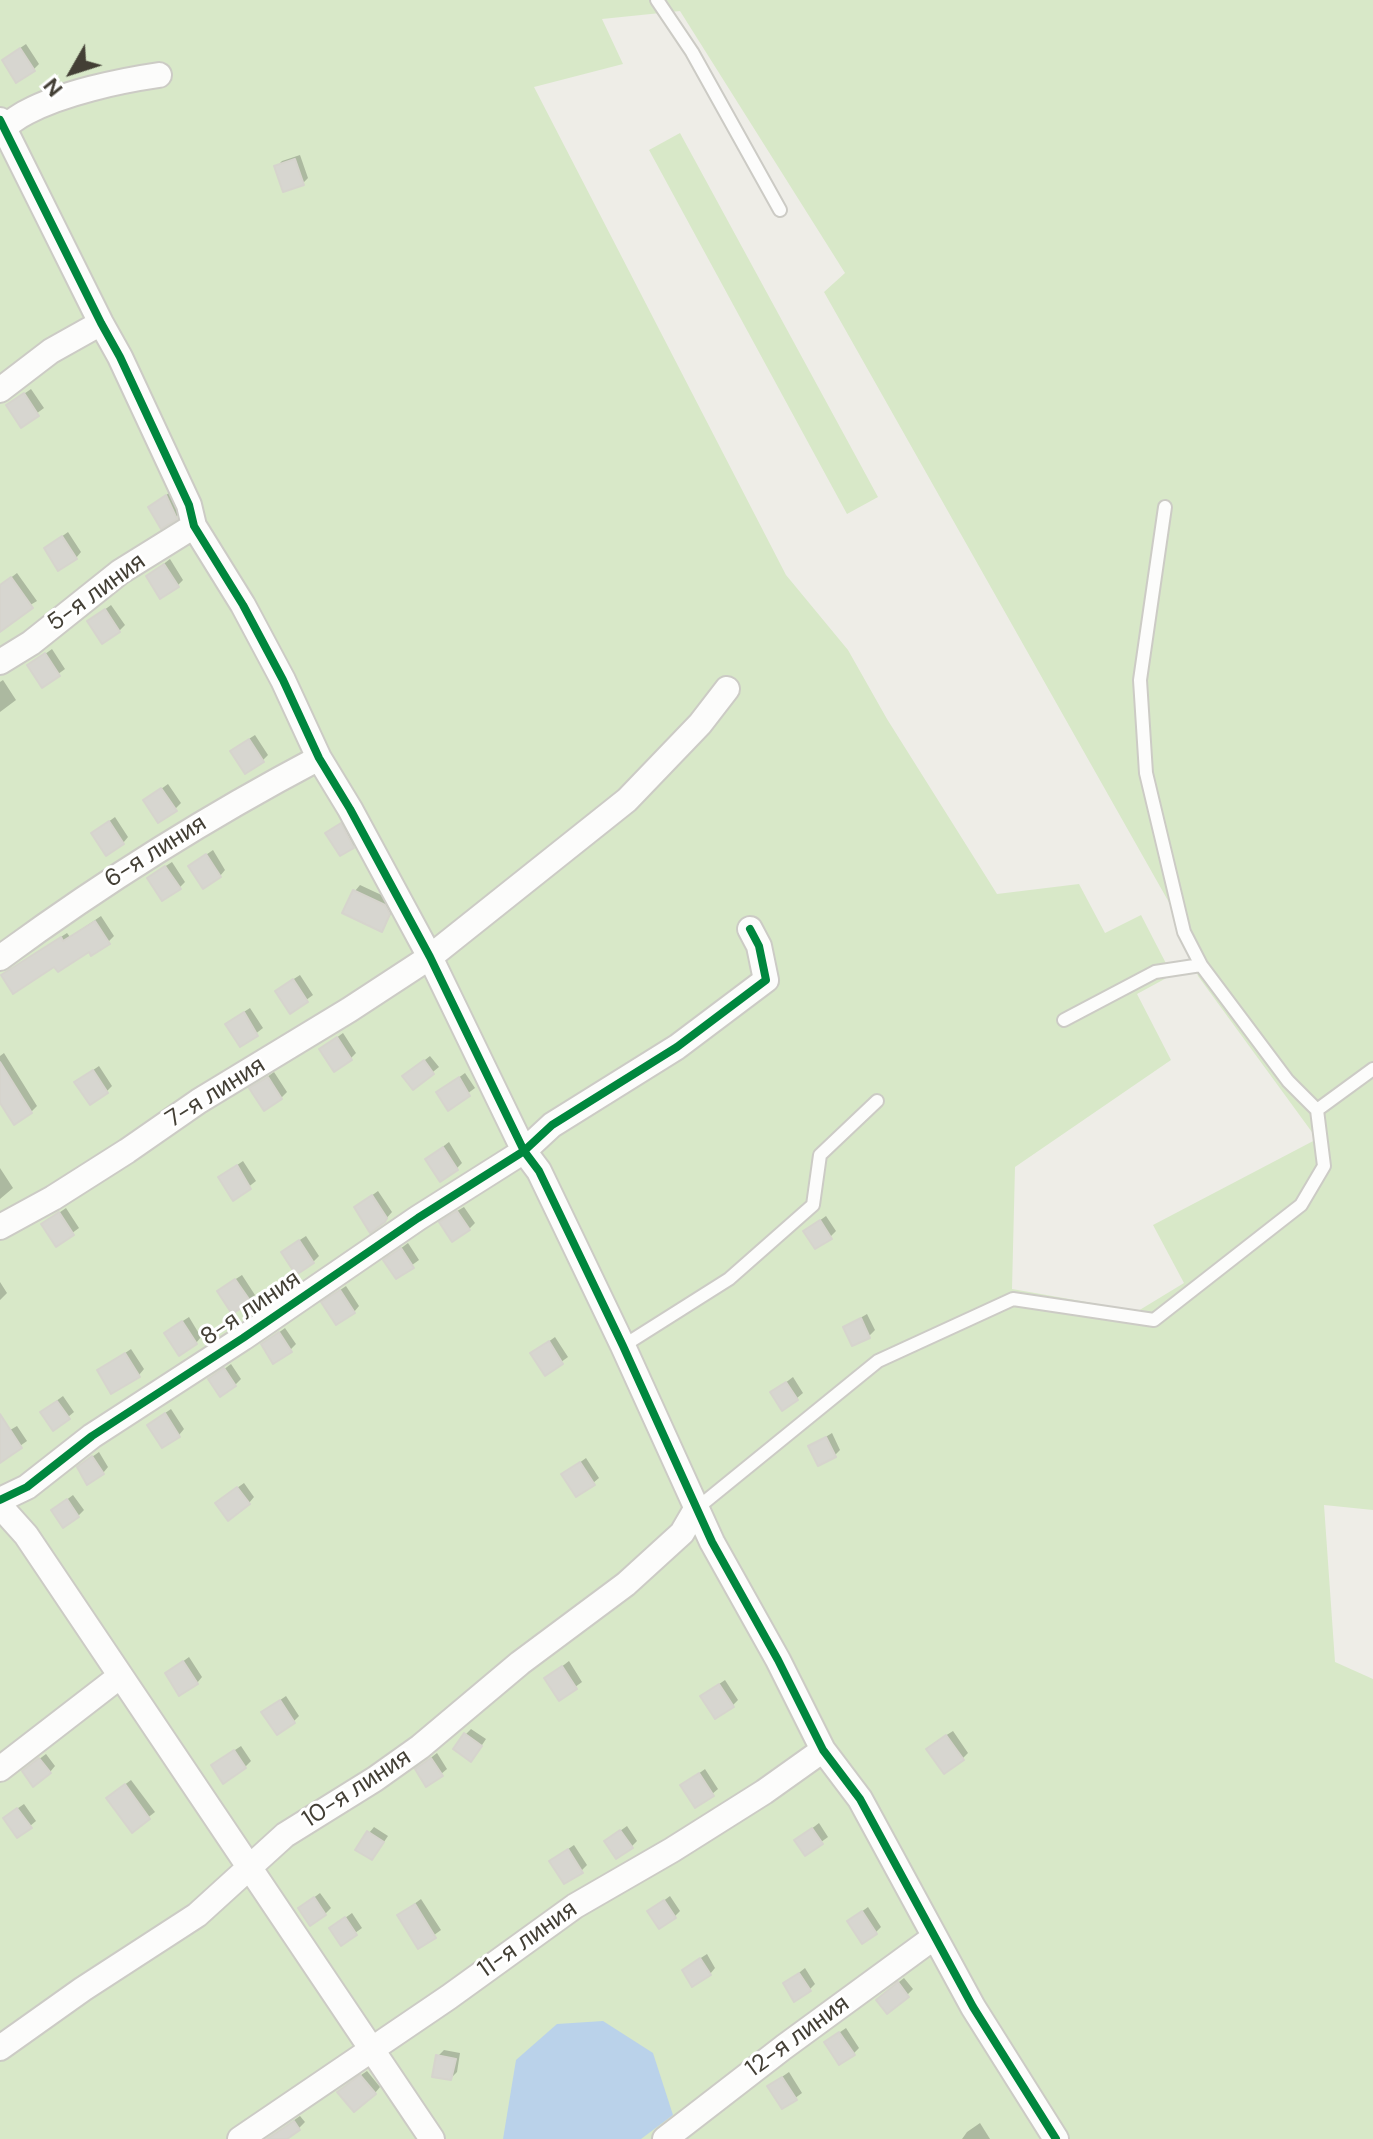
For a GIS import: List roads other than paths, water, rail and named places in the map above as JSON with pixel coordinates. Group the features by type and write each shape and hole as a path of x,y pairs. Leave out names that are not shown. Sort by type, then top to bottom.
{"street":[{"path":"159,75 118,81 27,112 1,126 120,357 189,505 194,526 243,605 283,680 319,758 430,957 524,1151 539,1171 623,1346 696,1509 823,1750 860,1799 933,1938 1050,2137"},
{"path":"0,390 51,351 101,323"},
{"name":"5-я линия","path":"0,662 31,643 120,572 194,526"},
{"name":"7-я линия","path":"0,1227 53,1198 199,1101 430,957 627,800 700,724 727,689"},
{"name":"6-я линия","path":"0,958 75,903 147,856 236,802 319,758"},
{"name":"8-я линия","path":"0,1503 27,1487 92,1436 243,1338 418,1218 524,1151 552,1125 677,1047 766,980 759,946 750,929"},
{"path":"0,1503 26,1535 432,2139"},
{"name":"10-я линия","path":"0,2048 83,1989 197,1915 285,1835 420,1747 520,1663 626,1584 682,1533 696,1509"},
{"path":"0,1769 119,1677"},
{"name":"11-я линия","path":"240,2139 575,1906 672,1850 764,1792 823,1750"},
{"name":"12-я линия","path":"665,2139 933,1938"}],"lane":[{"path":"657,0 692,52 780,210"},
{"path":"696,1509 878,1361 1013,1299 1154,1320 1301,1205 1324,1166 1317,1110 1288,1081 1201,965 1184,932 1146,773 1140,680 1165,507"},
{"path":"1064,1020 1155,972 1201,965"},
{"path":"1317,1110 1373,1069"},
{"path":"623,1346 729,1279 813,1205 820,1155 877,1101"}],"water":[{"path":"603,2021 653,2053 673,2115 641,2139 503,2139 516,2060 557,2024"}]}
